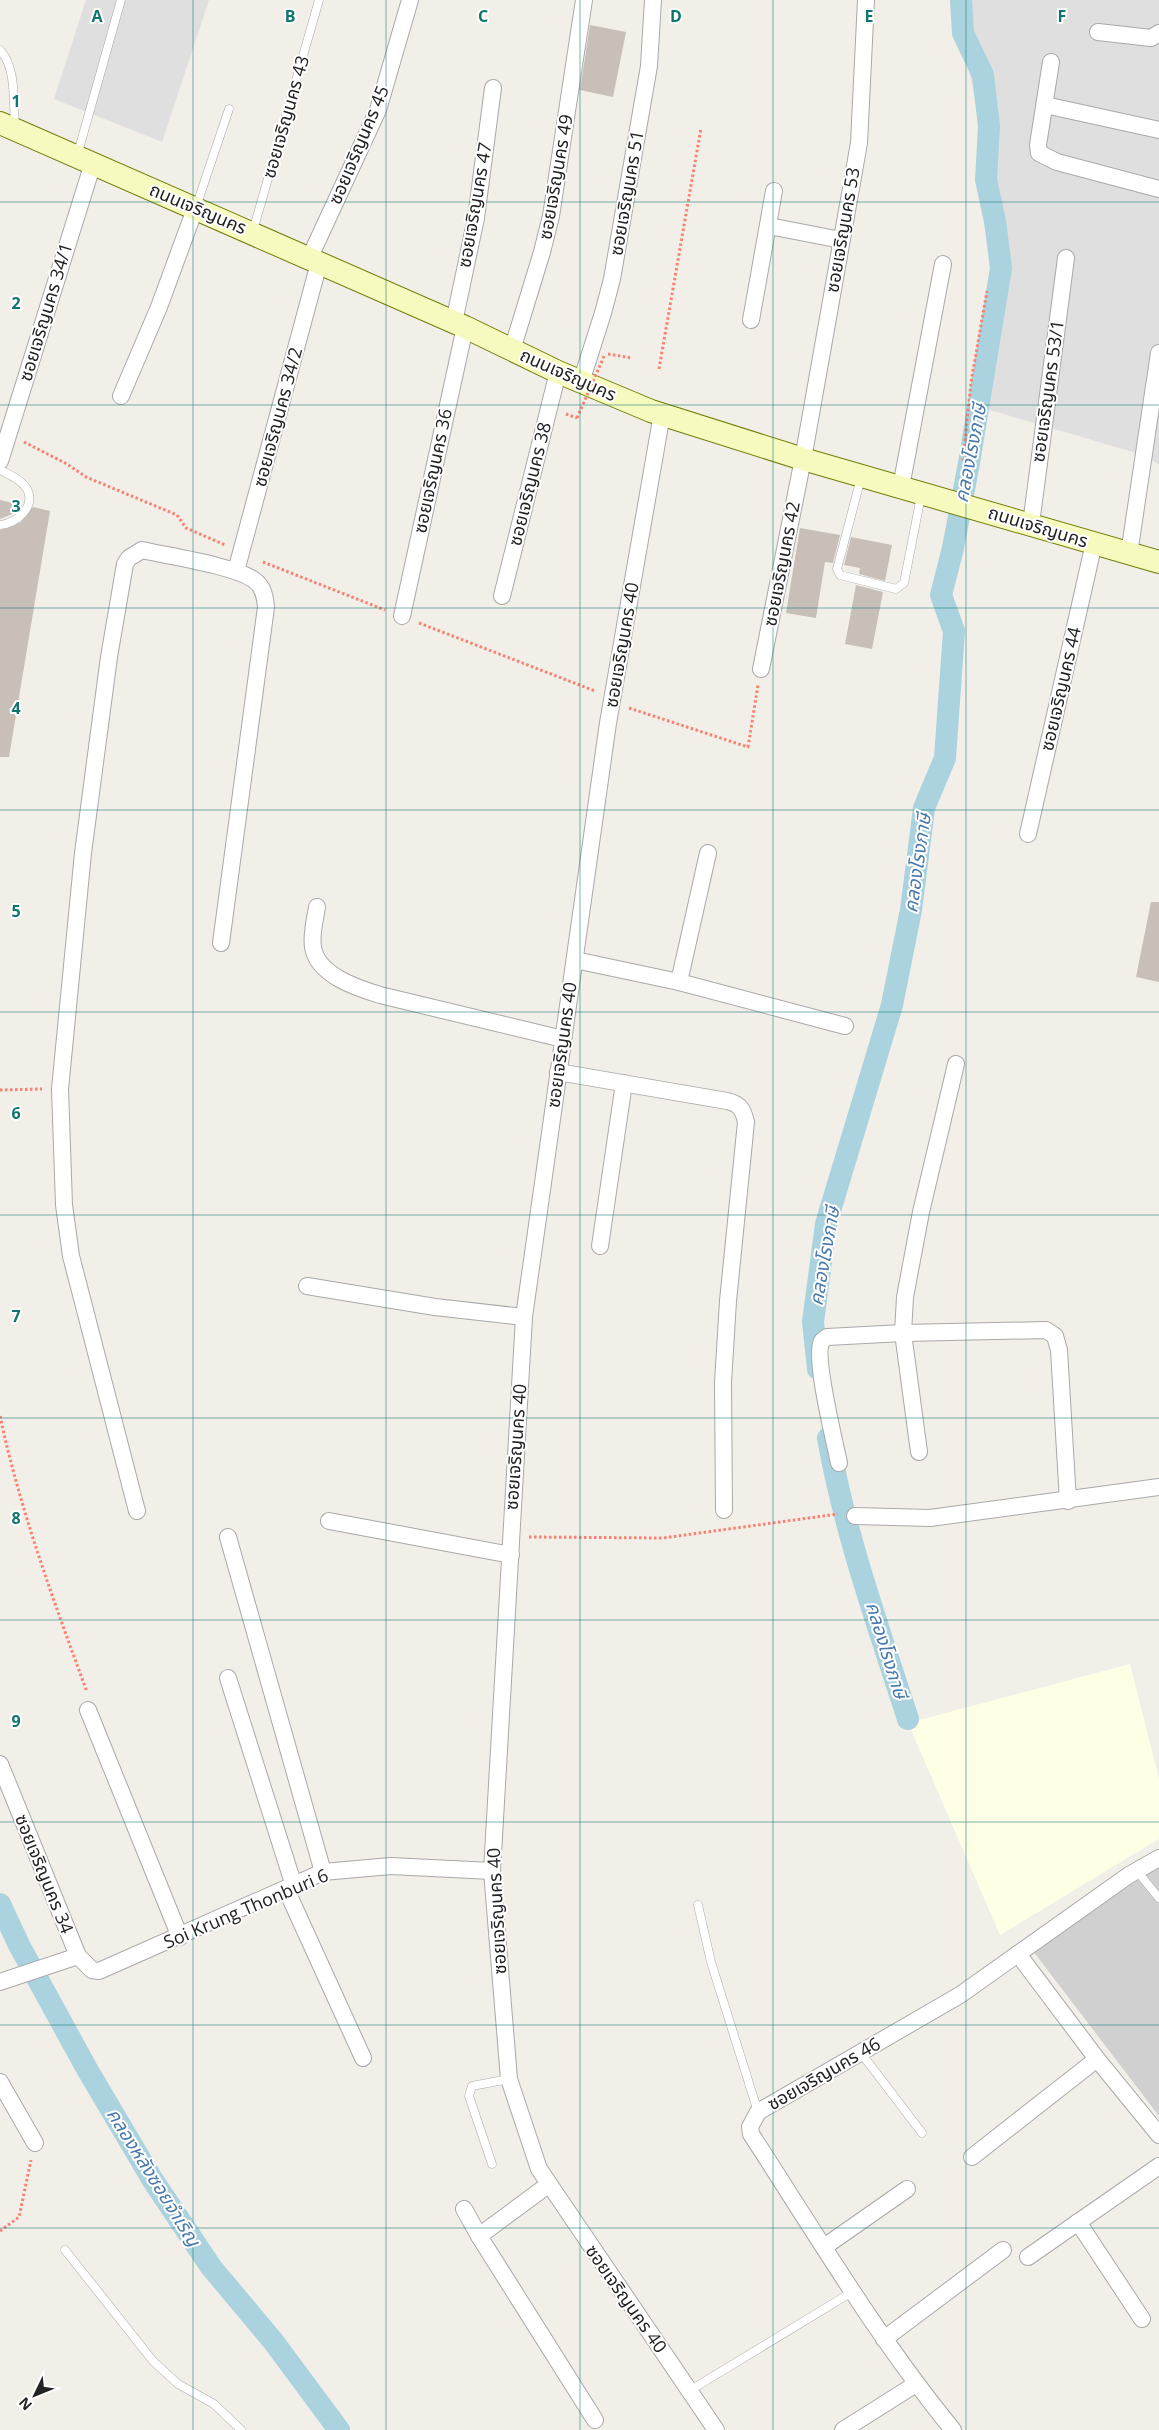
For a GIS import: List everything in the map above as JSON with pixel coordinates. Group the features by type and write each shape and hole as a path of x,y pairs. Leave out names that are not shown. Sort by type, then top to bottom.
{"main road":[{"name":"ถนนเจริญนคร","path":"7,126 459,324 558,372 662,414 803,459 1159,562"}],"street":[{"name":"ซอยเจริญนคร 45","path":"314,261 378,110 410,0"},
{"name":"ซอยเจริญนคร 49","path":"512,350 551,216 584,0"},
{"name":"ซอยเจริญนคร 51","path":"581,382 612,279 649,66 653,0"},
{"name":"ซอยเจริญนคร 53","path":"803,459 859,143 866,0"},
{"path":"1098,32 1150,38 1159,33"},
{"path":"1051,62 1038,145 1039,153 1045,158 1159,189"},
{"name":"ซอยเจริญนคร 47","path":"459,324 476,218 493,88"},
{"path":"1045,105 1159,130"},
{"name":"ซอยเจริญนคร 34/1","path":"0,461 85,161"},
{"path":"751,320 774,191"},
{"path":"121,396 173,270 195,209"},
{"path":"769,226 841,240"},
{"name":"ซอยเจริญนคร 53/1","path":"1031,524 1066,258"},
{"name":"ซอยเจริญนคร 34/2","path":"236,571 314,261"},
{"path":"901,487 943,264"},
{"name":"ซอยเจริญนคร 36","path":"402,616 459,324"},
{"path":"1129,554 1159,353"},
{"name":"ซอยเจริญนคร 38","path":"502,596 558,372"},
{"name":"ซอยเจริญนคร 40","path":"662,414 608,723 524,1317 492,1870 509,2079 533,2153 548,2185 716,2430"},
{"name":"ซอยเจริญนคร 42","path":"761,670 803,459"},
{"name":"ซอยเจริญนคร 44","path":"1028,834 1094,543"},
{"path":"137,1511 71,1256 64,1205 60,1089 83,854 109,657 125,564 134,553 142,550 236,571 253,579 261,587 266,607 221,943"},
{"path":"679,982 708,853"},
{"path":"317,907 313,948 318,960 351,986 380,995 563,1039"},
{"path":"575,960 679,982 845,1026"},
{"path":"919,1452 903,1333 905,1297 921,1212 956,1064"},
{"path":"558,1072 737,1103 744,1110 746,1122 728,1301 723,1382 724,1510"},
{"path":"600,1246 624,1083"},
{"path":"307,1286 435,1307 524,1317"},
{"path":"839,1463 825,1396 819,1345 827,1338 903,1333 1046,1330 1055,1336 1059,1350 1068,1501"},
{"path":"855,1516 930,1518 1068,1501 1159,1487"},
{"path":"329,1521 511,1556"},
{"path":"228,1537 324,1872"},
{"path":"228,1678 290,1888 363,2058"},
{"path":"88,1710 180,1937"},
{"name":"ซอยเจริญนคร 34","path":"0,1764 78,1956"},
{"name":"ซอยเจริญนคร 46","path":"952,2430 916,2384 852,2292 751,2134 750,2127 758,2112 960,1995 1137,1871 1159,1858"},
{"name":"Soi Krung Thonburi 6","path":"78,1956 92,1970 99,1971 180,1937 324,1872 391,1866 492,1870"},
{"path":"1018,1954 1097,2059 1159,2135"},
{"path":"0,1982 43,1966 78,1956"},
{"path":"972,2157 1097,2059"},
{"path":"0,2082 35,2143"},
{"path":"1028,2257 1159,2166"},
{"path":"479,2236 548,2185"},
{"path":"824,2247 907,2188"},
{"path":"464,2209 595,2420"},
{"path":"1078,2222 1142,2319"},
{"path":"884,2339 1003,2250"},
{"path":"843,2430 916,2384"}],"lane":[{"path":"85,161 121,0"},
{"name":"ซอยเจริญนคร 43","path":"253,233 319,0"},
{"path":"0,50 7,61 11,76 7,126"},
{"path":"195,209 229,109"},
{"path":"0,470 22,483 29,497 26,511 20,517 10,523 0,524"},
{"path":"862,476 837,569 840,575 896,589 901,587 904,583 922,493"},
{"path":"1137,1871 1159,1898"},
{"path":"698,1904 711,1962 758,2112"},
{"path":"861,2053 922,2133"},
{"path":"492,2164 469,2096 469,2090 472,2086 509,2079"},
{"path":"65,2250 153,2360 178,2384 214,2404 241,2430"},
{"path":"689,2391 852,2292"}],"path":[{"path":"659,369 701,128"},
{"path":"963,461 971,382 987,291"},
{"path":"577,418 605,354 632,358"},
{"path":"8,434 66,464 86,477 177,515 186,528 241,554 402,616"},
{"path":"0,1090 60,1089"},
{"path":"0,1416 7,1448 57,1611 89,1699 88,1710"},
{"path":"510,1538 564,1536 663,1538 836,1514"},
{"path":"0,2231 19,2217 35,2143"}],"shaded area":[{"path":"86,0 209,0 162,142 54,99"},
{"path":"954,0 1159,0 1159,464 1133,452 973,405 993,261 982,132"},
{"path":"1130,1664 1159,1779 1159,1839 1000,1935 908,1723"},
{"path":"1159,1867 1159,2116 1030,1947"}],"building":[{"path":"590,25 626,32 613,97 580,90"},
{"path":"0,500 22,505 15,513 0,519"},
{"path":"33,507 50,511 9,757 0,757 0,530 21,522"},
{"path":"800,528 840,535 833,563 825,562 816,618 786,613"},
{"path":"851,537 892,545 885,581 859,574 860,568 844,565"},
{"path":"856,585 883,592 872,649 845,644"},
{"path":"1151,902 1159,902 1159,982 1136,977"}],"waterway":[{"name":"คลองโรงภาษี","path":"818,1369 813,1322 826,1224 892,1005 911,910 924,808 945,758 954,631 941,595 953,548 969,463 1001,268 995,221 986,180 989,126 983,75 963,33 961,0"},
{"name":"คลองโรงภาษี","path":"828,1438 843,1509 853,1545 908,1719"},
{"name":"คลองหลังซอยจำเริญ","path":"0,1904 19,1945 87,2069 152,2179 211,2267 273,2341 339,2430"}]}
